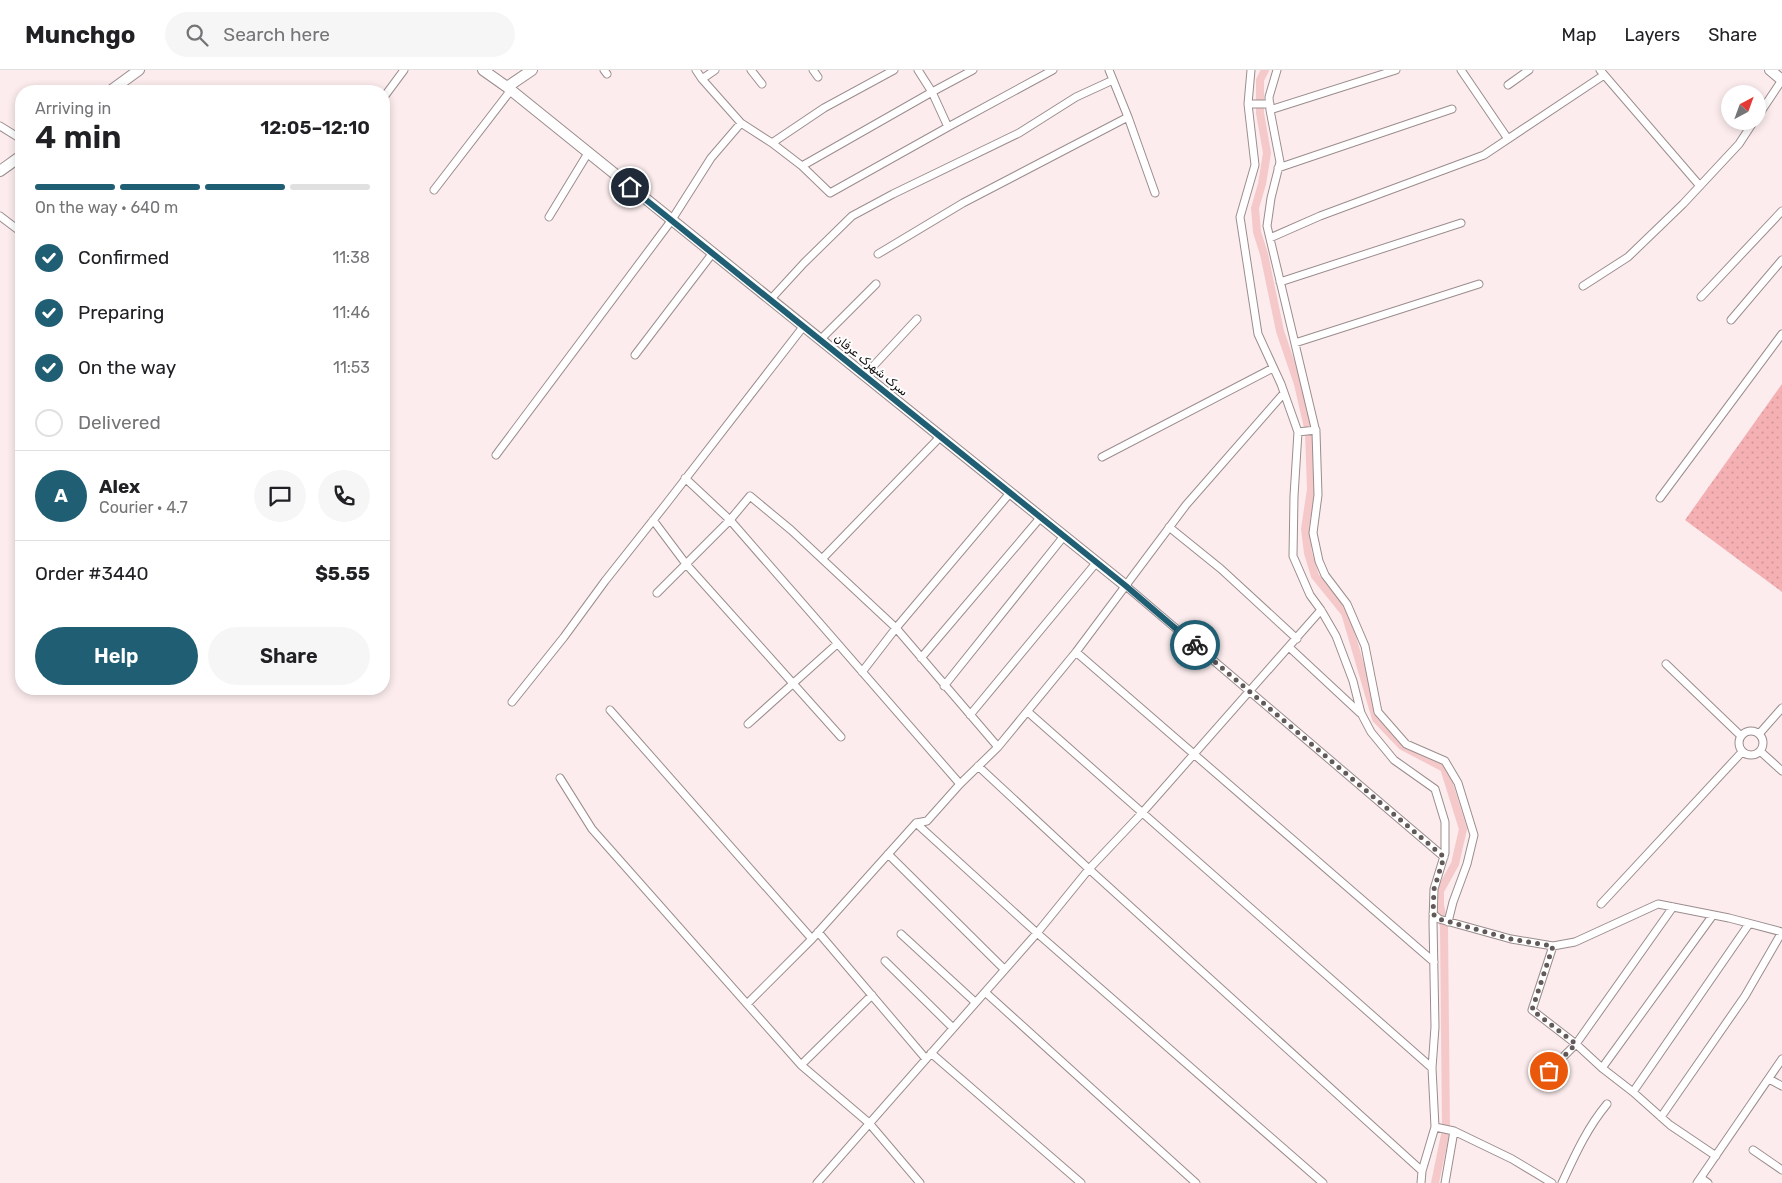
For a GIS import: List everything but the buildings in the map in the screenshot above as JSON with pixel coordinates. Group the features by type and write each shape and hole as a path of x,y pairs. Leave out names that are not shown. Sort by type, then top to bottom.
{"street":[{"path":"119,85 140,70"},
{"path":"390,90 404,70"},
{"name":"سرک شهرک عرفان","path":"483,70 509,88 802,327 1126,586"},
{"path":"434,190 509,88 532,70"},
{"path":"696,70 742,123 802,166 830,193 1053,70"},
{"path":"702,79 715,70"},
{"path":"751,70 762,84"},
{"path":"813,70 818,76"},
{"path":"772,143 824,108 894,70"},
{"path":"918,70 932,92 948,127"},
{"path":"802,166 973,70"},
{"path":"1109,70 1155,193"},
{"path":"1251,70 1248,104 1255,165 1240,217 1258,334 1284,393 1298,432 1292,556 1310,595 1336,636 1353,681 1360,713"},
{"path":"1276,70 1269,97 1280,162 1271,198 1267,226 1316,430 1318,495 1313,533 1319,561 1325,576 1347,604 1365,646 1378,712 1406,744 1445,761 1458,783 1474,834 1467,864 1448,922"},
{"path":"1248,104 1270,107 1396,70"},
{"path":"1461,70 1508,140"},
{"path":"1766,104 1782,80 1770,70"},
{"path":"1508,85 1527,71"},
{"path":"1270,238 1320,216 1484,155 1602,73 1700,186"},
{"path":"770,300 804,263 852,216 1019,133 1076,97 1112,80"},
{"path":"1278,168 1452,109"},
{"path":"878,254 964,203 1128,117"},
{"path":"496,455 671,221 711,158 742,123"},
{"path":"0,126 15,135"},
{"path":"1583,286 1628,257 1700,186 1739,144 1748,130"},
{"path":"549,217 588,153"},
{"path":"0,172 15,161"},
{"path":"1701,297 1782,211"},
{"path":"0,216 15,227"},
{"path":"1280,282 1461,223"},
{"path":"635,355 712,254"},
{"path":"1731,320 1782,260"},
{"path":"820,340 876,284"},
{"path":"1294,343 1479,284"},
{"path":"864,376 917,319"},
{"path":"512,702 802,327"},
{"path":"1660,498 1782,334"},
{"path":"1102,457 1273,368"},
{"path":"747,1004 812,939 916,824 927,821 960,784 998,747 1076,652 1186,505 1284,393"},
{"path":"1298,432 1316,430"},
{"path":"822,559 940,437"},
{"path":"685,478 730,520 960,784"},
{"path":"862,672 896,628 1010,493"},
{"path":"657,593 730,520 750,496 822,559 896,628 998,747"},
{"path":"921,658 1040,518"},
{"path":"653,520 686,564 841,737"},
{"path":"1169,527 1221,569 1297,639"},
{"path":"944,686 1064,536"},
{"path":"970,715 1096,563"},
{"path":"1126,586 1444,857"},
{"path":"817,1183 1036,933 1089,869 1142,814 1321,610"},
{"path":"748,724 837,644"},
{"path":"1289,647 1360,713 1371,732 1394,760 1435,789 1445,822 1444,857 1434,889 1436,917 1434,962 1435,1027 1432,1068 1438,1127 1422,1171 1421,1183"},
{"path":"1076,652 1434,962"},
{"path":"1666,664 1741,736"},
{"path":"1759,734 1782,708"},
{"path":"610,710 812,939"},
{"path":"1028,712 1432,1068"},
{"path":"1748,731 1759,734 1763,740 1760,751 1750,755 1742,752 1739,744 1741,736 1748,731"},
{"path":"1760,751 1782,771"},
{"path":"1601,904 1742,752"},
{"path":"978,766 1422,1171"},
{"path":"560,778 592,829 747,1004 801,1064 869,1123 920,1183"},
{"path":"916,824 1036,933 1323,1183"},
{"path":"888,854 1004,968"},
{"path":"1436,917 1511,939 1553,946 1575,942 1658,904 1712,914 1782,932 1745,996 1661,1117"},
{"path":"1549,1071 1576,1044 1673,907"},
{"path":"1602,1068 1712,914"},
{"path":"1633,1092 1749,924"},
{"path":"818,932 928,1056 1081,1183"},
{"path":"901,934 976,1002"},
{"path":"1553,946 1532,1010 1576,1044 1661,1117 1716,1156"},
{"path":"885,962 953,1028"},
{"path":"984,992 1196,1183"},
{"path":"801,1064 872,995"},
{"path":"1708,1183 1699,1180 1782,1059"},
{"path":"1769,1079 1782,1086"},
{"path":"1562,1183 1581,1143 1597,1116 1607,1104"},
{"path":"1438,1127 1454,1131 1512,1159 1552,1183"},
{"path":"1444,1183 1454,1131"},
{"path":"1753,1150 1782,1170"}],"shaded area":[{"path":"1782,384 1782,592 1685,520"}],"waterway":[{"path":"1265,70 1260,80 1260,113 1267,153 1262,184 1255,208 1257,232 1264,254 1280,331 1298,384 1309,432 1311,489 1305,529 1308,553 1315,576 1345,613 1376,719 1402,746 1444,768 1463,829 1455,864 1440,891 1440,905 1444,927 1446,1130 1435,1183"}],"way so far":[{"path":"1195,645 1444,857 1434,889 1433,914 1439,919 1511,939 1553,946 1532,1010 1576,1044 1549,1071"}],"route":[{"path":"630,187 1126,586 1195,645"}]}
